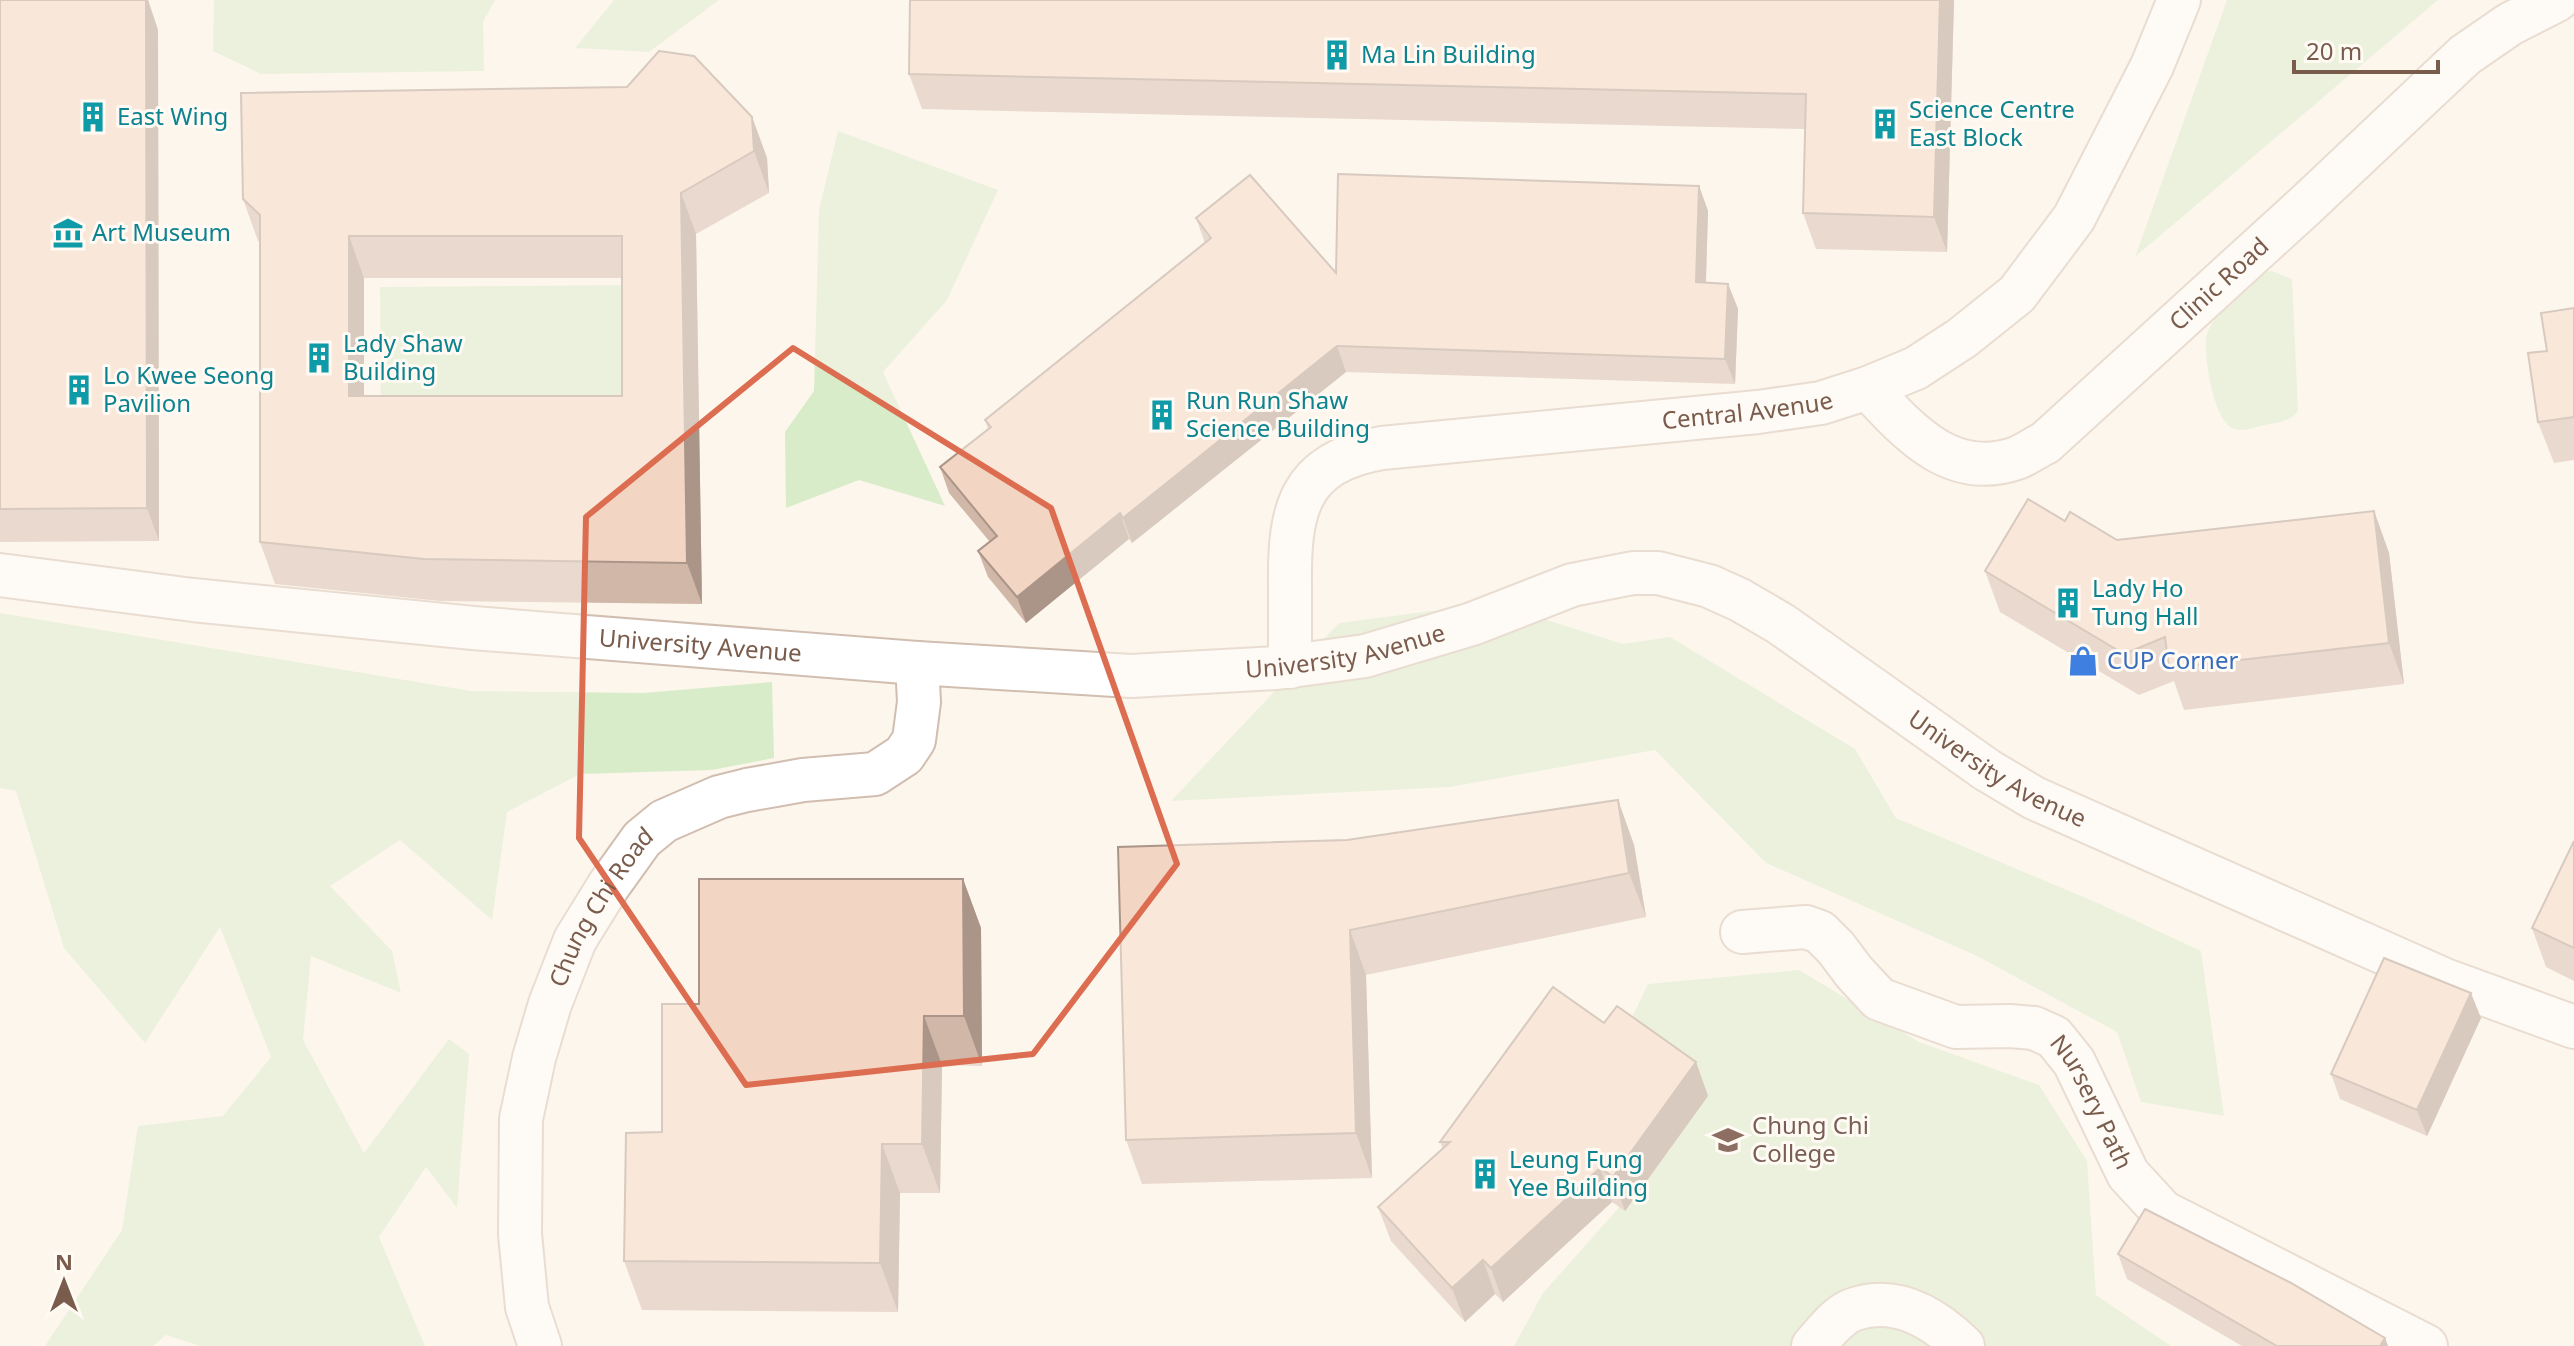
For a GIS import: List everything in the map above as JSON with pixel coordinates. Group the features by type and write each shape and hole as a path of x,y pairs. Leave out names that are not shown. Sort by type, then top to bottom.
{"street":[{"name":"Central Avenue","path":"1290,667 1290,546 1293,522 1303,497 1315,479 1346,456 1382,448 1758,412 1821,403 1916,368 1962,338 2017,294 2074,218 2152,66 2179,0"},
{"name":"Clinic Road","path":"1868,388 1902,424 1929,446 1956,461 1985,463 2017,458 2045,443 2297,213 2427,87 2465,55 2510,24 2557,0"},
{"name":"University Avenue","path":"0,575 193,600 473,628 917,663 1131,676 1290,667 1365,656 1419,641 1572,585 1633,573 1680,577 1740,600 1781,624 1975,761 2034,798 2445,980 2574,1027"},
{"name":"Chung Chi Road","path":"540,1346 527,1307 520,1234 521,1119 550,1004 575,940 642,839 664,821 689,808 747,790 803,780 875,774 904,755 914,740 919,702 917,663"},
{"name":"Nursery Path","path":"1742,932 1806,927 1820,932 1879,999 1956,1027 2034,1028 2054,1037 2074,1062 2128,1174 2163,1212 2426,1346"},
{"path":"1813,1346 1839,1318 1854,1309 1890,1305 1935,1322 1963,1346"}],"highlighted area":[{"path":"793,348 1051,508 1177,864 1033,1054 746,1085 579,838 586,517"}],"green space":[{"path":"214,0 495,0 483,22 484,71 261,74 213,51"},
{"path":"614,0 719,0 649,52 575,48"},
{"path":"2227,0 2438,0 2135,257"},
{"path":"838,131 998,190 947,300 883,372 945,506 859,480 786,508 785,432 814,391 819,210"},
{"path":"2272,271 2292,279 2298,411 2283,421 2246,430 2235,429 2221,416 2216,404 2209,375 2206,339 2222,308 2253,279"},
{"path":"626,285 627,431 381,433 380,287"},
{"path":"1493,603 1623,644 1670,637 1855,749 1896,818 2100,904 2201,951 2224,1116 2141,1102 2117,1032 1977,956 1766,863 1655,750 1450,787 1171,801 1339,623"},
{"path":"0,613 471,691 644,693 772,682 774,758 712,770 580,774 507,812 492,920 400,840 330,886 392,951 401,993 311,956 303,1040 364,1153 449,1039 469,1054 457,1208 426,1167 379,1237 425,1346 200,1346 166,1335 153,1346 45,1346 122,1230 138,1126 223,1116 271,1057 220,927 145,1043 64,948 16,791 0,788"},
{"name":"Chung Chi College","path":"1799,970 1919,1042 2039,1085 2087,1161 2096,1295 2171,1346 1514,1346 1543,1293 1670,1150 1612,1058 1648,984"}],"building":[{"path":"0,0 146,0 147,508 0,509"},
{"name":"Ma Lin Building","path":"910,0 1940,0 1934,217 1803,213 1806,94 909,74"},
{"name":"Lady Shaw Building","path":"659,51 694,56 752,117 754,151 681,193 687,563 424,559 260,542 260,215 243,199 241,93 627,87","holes":["349,236 622,236 622,396 349,396"]},
{"name":"Run Run Shaw Science Building","path":"1338,174 1699,186 1696,282 1728,284 1725,359 1337,346 1123,518 1120,513 1017,597 978,551 997,536 940,467 991,427 985,420 1211,238 1196,218 1250,175 1336,273"},
{"path":"2574,308 2574,417 2538,422 2528,353 2547,351 2541,313"},
{"path":"2028,499 2065,521 2070,512 2117,540 2374,511 2389,643 2169,668 2165,637 2124,654 1985,571"},
{"path":"1618,800 1629,873 1350,930 1356,1133 1126,1140 1118,847 1347,840"},
{"path":"2574,841 2574,948 2532,928"},
{"path":"699,879 963,879 964,1016 924,1016 922,1144 882,1144 880,1263 624,1261 626,1133 662,1132 662,1004 699,1004"},
{"path":"2384,958 2471,993 2417,1110 2331,1074"},
{"name":"Leung Fung Yee Building","path":"1553,987 1604,1023 1617,1006 1696,1062 1613,1177 1600,1168 1491,1268 1483,1260 1452,1288 1378,1207 1450,1142 1440,1142"},
{"path":"2145,1209 2291,1283 2385,1338 2380,1346 2277,1346 2118,1254"}],"place":[{"name":"Ma Lin Building","path":"1337,55"},
{"name":"East Wing","path":"93,117"},
{"name":"Science Centre East Block","path":"1885,124"},
{"name":"Art Museum","path":"68,233"},
{"name":"Lady Shaw Building","path":"319,358"},
{"name":"Lo Kwee Seong Pavilion","path":"79,390"},
{"name":"Run Run Shaw Science Building","path":"1162,415"},
{"name":"Lady Ho Tung Hall","path":"2068,603"},
{"name":"CUP Corner","path":"2083,661"},
{"name":"Chung Chi College","path":"1728,1140"},
{"name":"Leung Fung Yee Building","path":"1485,1174"}]}
